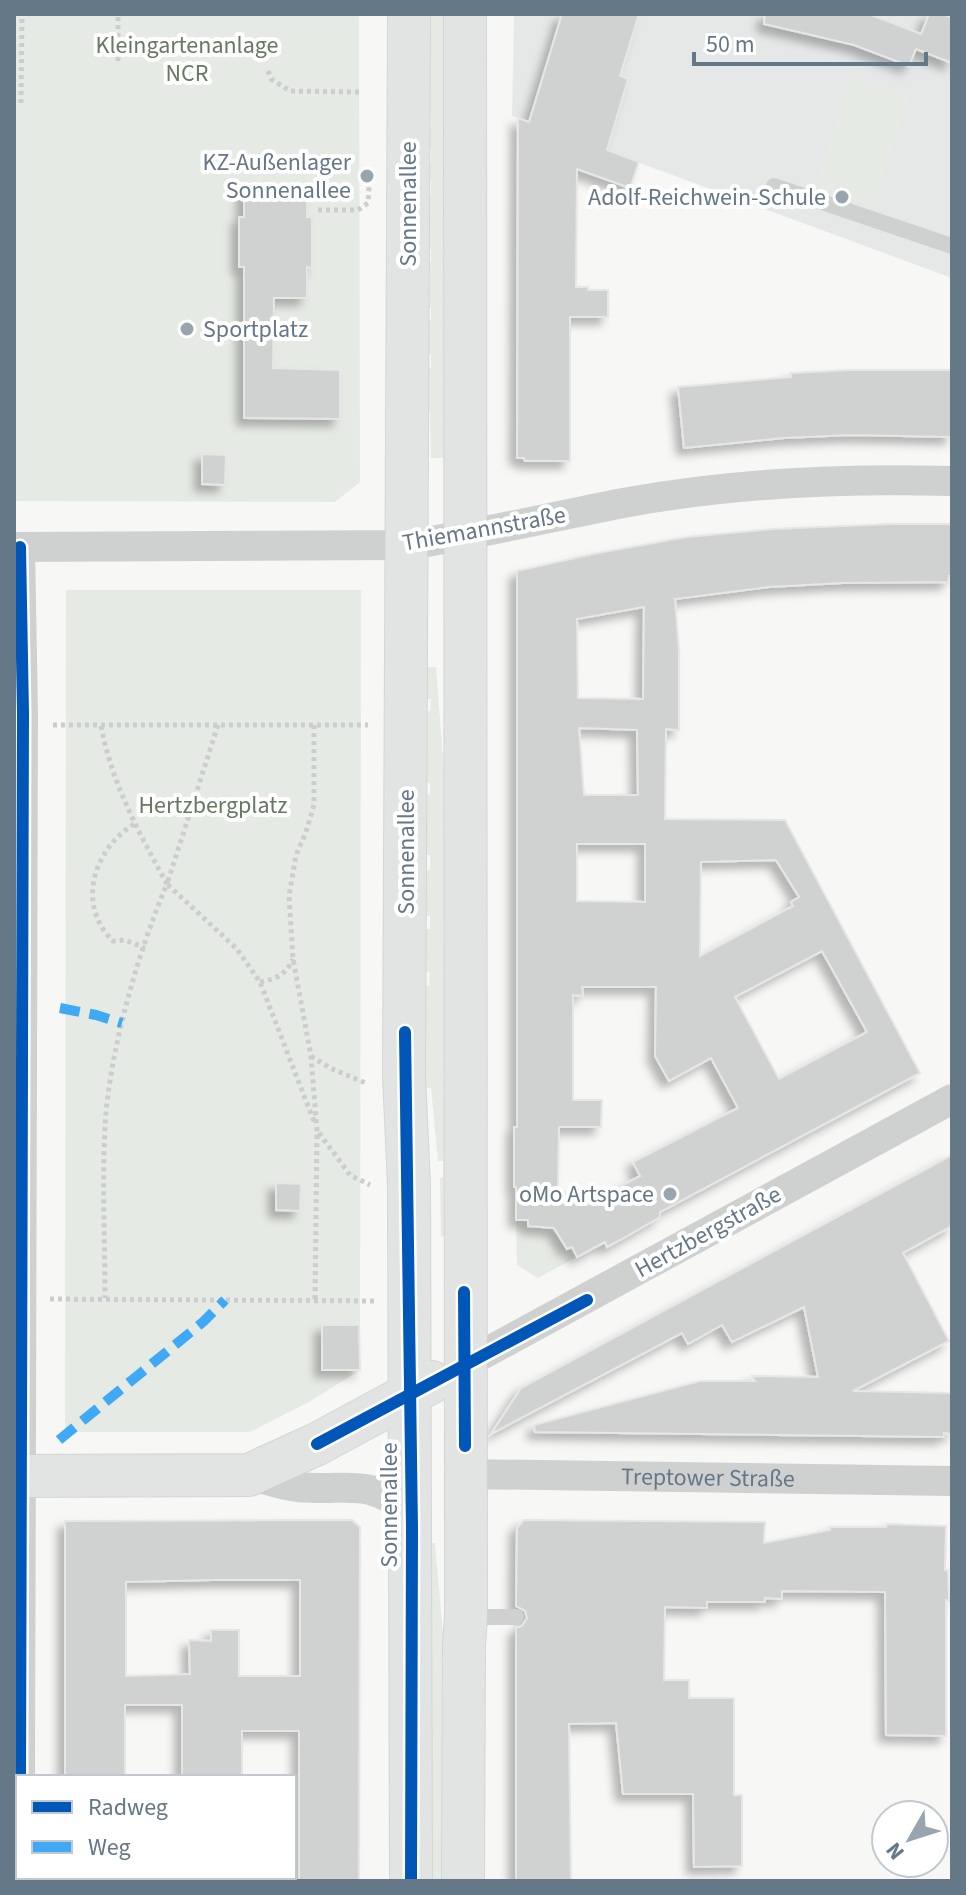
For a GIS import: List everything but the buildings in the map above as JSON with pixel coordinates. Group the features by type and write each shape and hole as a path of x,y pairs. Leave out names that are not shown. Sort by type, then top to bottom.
{"main road":[{"name":"Sonnenallee","path":"409,14 404,1076 409,1185 411,1881"},
{"path":"463,1881 463,1661 466,1617 465,14"},
{"path":"17,1476 249,1475 283,1462 465,1364"}],"street":[{"name":"Thiemannstraße","path":"17,547 407,545 669,496 789,483 952,481"},
{"path":"17,547 20,1775"},
{"name":"Hertzbergstraße","path":"465,1364 952,1099"},
{"name":"Treptower Straße","path":"466,1474 952,1481"},
{"path":"249,1475 296,1487 370,1489 391,1496 411,1512"}],"lane":[{"path":"774,186 952,246"},
{"path":"466,1617 516,1617"}],"path":[{"path":"21,103 22,14"},
{"path":"118,14 118,61"},
{"path":"268,71 271,79 290,91 359,92"},
{"path":"318,210 358,210 368,203 369,173"},
{"path":"18,724 368,725"},
{"path":"105,1298 105,1125 122,1023 218,725"},
{"path":"314,725 314,805 296,855 289,896 293,959 311,1056 317,1131 315,1302"},
{"path":"101,726 113,775 134,824 167,884 237,949 260,982 317,1131 350,1175 370,1185"},
{"path":"134,824 108,847 94,875 91,895 98,921 113,941 125,940 145,948"},
{"path":"260,982 286,973 293,959"},
{"path":"311,1056 369,1085"},
{"path":"21,1299 372,1301"}],"shaded area":[{"name":"Adolf-Reichwein-Schule","path":"514,14 952,14 952,278 512,116"}],"green space":[{"name":"Sportplatz","path":"14,14 359,14 360,482 335,502 14,501"},
{"path":"425,14 448,14 447,458 431,458 430,412 424,411 424,368 431,368 431,354 424,354 424,321 431,320 431,308 424,308 424,262 431,261 431,249 424,248 424,195 431,194 431,181 424,181 424,163 431,163 431,149 424,148 425,128 431,128 431,114 424,114 424,34 431,33 431,19 425,18"},
{"path":"851,78 909,97 874,206 816,187"},
{"name":"Hertzbergplatz","path":"66,590 361,590 360,1370 309,1402 250,1432 65,1432"},
{"path":"423,667 436,667 445,784 447,1236 441,1237 440,1178 443,1178 443,1161 438,1161 431,1088 422,1088 423,986 429,986 430,972 423,971 423,930 430,929 430,916 423,916 422,870 430,870 430,855 423,855 423,796 430,795 430,783 423,782 423,712 430,711 431,699 423,699"},
{"path":"516,1220 546,1227 567,1249 572,1247 577,1257 538,1278 517,1265"},
{"path":"429,1543 435,1543 445,1656 446,1881 429,1881"}],"marked path":[{"path":"60,1008 122,1023"},
{"path":"59,1440 203,1322 225,1300"}],"cycle path":[{"path":"20,547 23,713 20,1775"},
{"path":"405,1032 412,1528 411,1881"},
{"path":"464,1292 465,1446"},
{"path":"317,1444 587,1300"}],"place":[{"name":"KZ-Außenlager Sonnenallee","path":"367,176"},
{"name":"Adolf-Reichwein-Schule","path":"842,197"},
{"name":"Sportplatz","path":"187,329"},
{"name":"oMo Artspace","path":"670,1194"}],"park label":[{"name":"Kleingartenanlage NCR","path":"187,59"}]}
